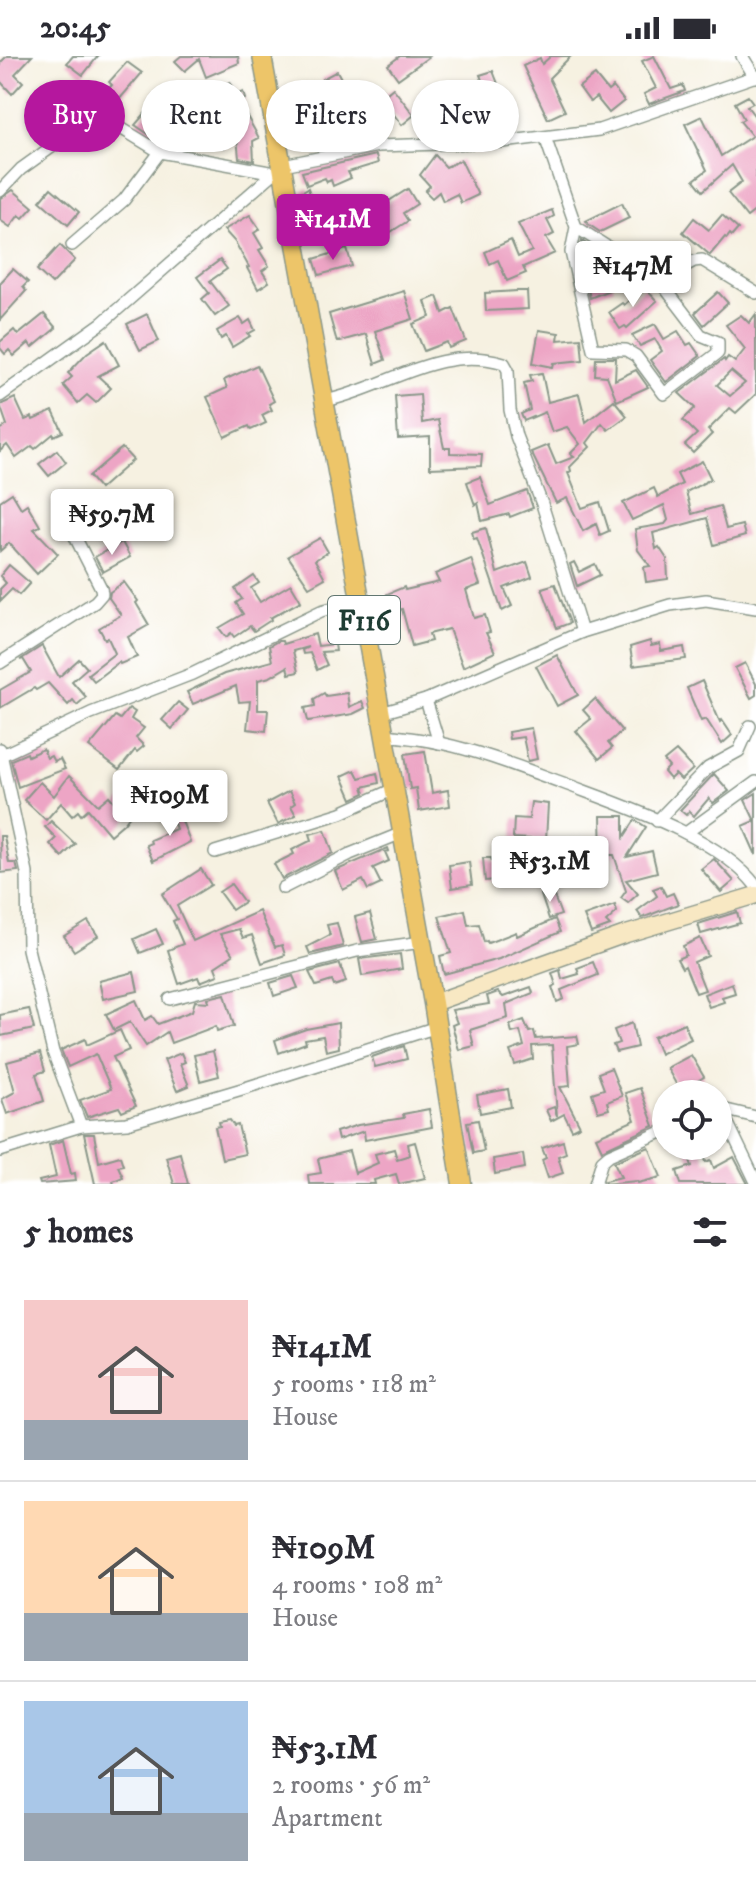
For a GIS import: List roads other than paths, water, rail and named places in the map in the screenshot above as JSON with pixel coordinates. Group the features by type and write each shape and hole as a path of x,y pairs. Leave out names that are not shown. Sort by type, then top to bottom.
{"main road":[{"name":"F116","path":"262,56 279,169 325,401 433,1003 462,1184"}],"street":[{"path":"72,245 124,200 160,152 279,169 378,146 503,142 599,130 755,76 742,56"},
{"path":"0,191 21,169 95,116 101,116 141,140"},
{"path":"545,137 576,227 571,252 593,349 626,350 636,356 664,394 718,353 718,342 701,335 659,280 576,227"},
{"path":"0,396 102,323 279,169"},
{"path":"659,280 694,261 702,260 756,293"},
{"path":"325,401 345,397 425,365 466,357 504,363 508,370 510,410 516,436 542,504 582,632"},
{"path":"0,663 95,602 102,594 66,519"},
{"path":"81,1126 53,1052 28,949 27,873 1,753 91,713 192,674 321,611 361,600"},
{"path":"381,713 426,700 582,632 682,603 706,600 756,608"},
{"path":"426,700 439,743"},
{"path":"657,821 708,768 739,751 750,726"},
{"path":"385,735 439,743 530,769 686,833 739,866 755,895 623,935 433,1003"},
{"path":"686,833 756,782"},
{"path":"215,852 341,813 394,789"},
{"path":"283,888 350,854 402,833"},
{"path":"170,999 357,951 422,942"},
{"path":"0,1151 81,1126 127,1123 437,1027"},
{"path":"732,1110 754,1115"},
{"path":"732,1133 756,1182"},
{"path":"595,1184 602,1161 609,1155 652,1136"}]}
